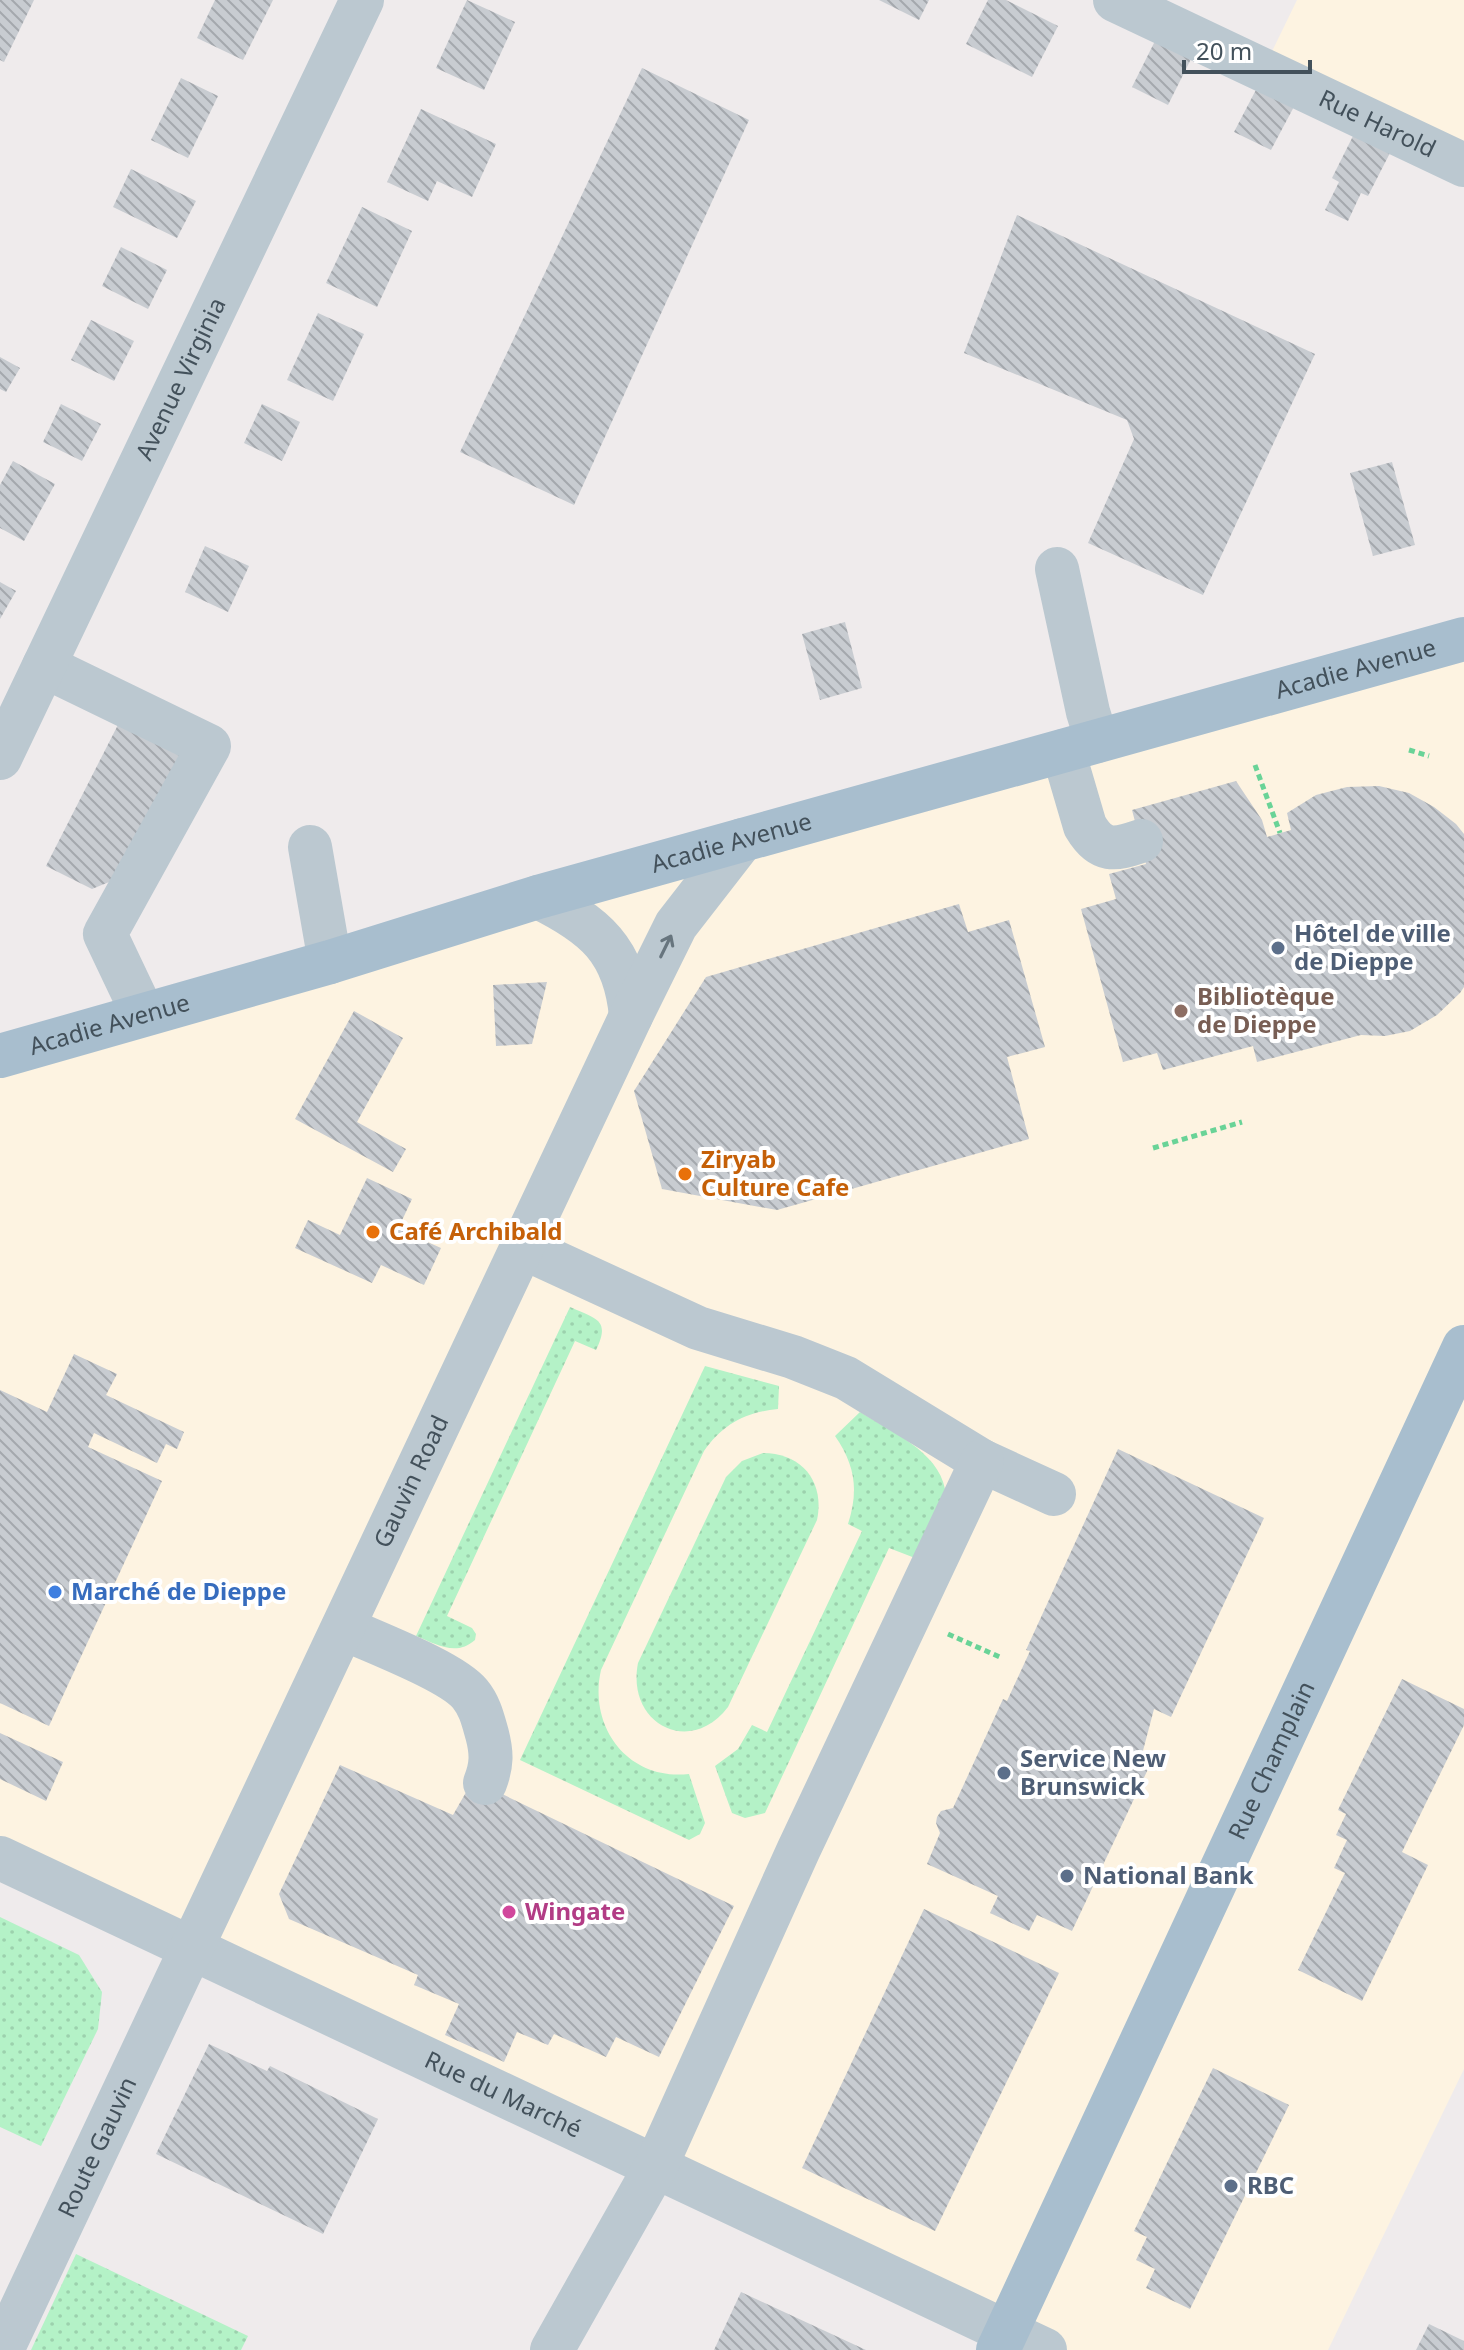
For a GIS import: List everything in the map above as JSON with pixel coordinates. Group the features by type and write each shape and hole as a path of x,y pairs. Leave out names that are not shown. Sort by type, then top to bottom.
{"main road":[{"name":"Acadie Avenue","path":"4,1050 330,962 538,897 1464,639"},
{"name":"Rue Champlain","path":"1002,2341 1464,1347"}],"street":[{"name":"Avenue Virginia","path":"0,758 362,0"},
{"name":"Rue Harold","path":"1115,0 1464,165"},
{"path":"1057,569 1088,712 1080,746 1085,826 1092,837 1109,848 1141,841"},
{"path":"44,666 209,746 105,934 143,1014"},
{"name":"Gauvin Road","path":"192,1946 676,925 742,840"},
{"path":"310,847 330,962"},
{"path":"538,897 577,918 603,939 625,978 631,1016"},
{"path":"522,1247 698,1328 793,1357 846,1378 982,1461 1054,1494"},
{"path":"552,2350 656,2166 798,1851 982,1461"},
{"path":"343,1628 446,1676 469,1693 478,1706 490,1745 492,1764 485,1783"},
{"name":"Rue du Marché","path":"0,1858 656,2166 1002,2341 1045,2350"},
{"name":"Route Gauvin","path":"2,2350 192,1946"}],"path":[{"path":"1409,750 1429,756"},
{"path":"1255,765 1280,833"},
{"path":"1153,1148 1242,1122"},
{"path":"946,1633 1002,1658"}],"shaded area":[{"path":"1297,0 1464,0 1464,165 1263,70"},
{"path":"1464,639 1464,2069 1328,2350 998,2350 0,1858 0,1056"}],"green space":[{"path":"570,1307 598,1321 602,1332 600,1340 596,1350 575,1341 447,1616 472,1628 476,1634 475,1640 461,1648 453,1648 416,1636"},
{"path":"705,1366 779,1386 778,1409 735,1421 704,1451 601,1670 599,1691 607,1730 617,1746 631,1759 648,1769 667,1774 689,1774 705,1823 700,1834 689,1840 520,1760"},
{"path":"860,1412 923,1453 941,1476 945,1489 915,1558 889,1548 765,1813 745,1818 732,1813 715,1766 738,1749 752,1725 767,1732 862,1531 848,1524 853,1478 847,1457 835,1436"},
{"path":"763,1453 789,1458 808,1472 817,1494 817,1520 728,1707 713,1722 696,1730 680,1731 664,1727 651,1717 642,1703 637,1684 638,1663 726,1477 742,1461"},
{"path":"0,1917 79,1955 102,1992 98,2029 41,2146 0,2127"},
{"path":"76,2254 248,2336 241,2350 31,2350"}],"building":[{"path":"0,0 34,0 4,62 0,60"},
{"path":"215,0 273,0 243,60 197,38"},
{"path":"467,0 515,22 484,90 436,68"},
{"path":"879,0 929,0 919,20"},
{"path":"988,0 1006,0 1058,26 1032,77 966,44"},
{"path":"1157,37 1193,55 1168,105 1132,87"},
{"path":"642,68 749,120 574,505 460,452"},
{"path":"181,78 218,96 188,158 151,140"},
{"path":"1260,82 1297,101 1271,150 1234,132"},
{"path":"421,109 496,144 472,197 437,181 428,201 387,182"},
{"path":"1354,134 1390,153 1368,196 1361,193 1348,221 1325,210 1339,182 1332,178"},
{"path":"131,169 196,201 177,238 113,207"},
{"path":"362,207 412,231 377,307 326,283"},
{"path":"1017,215 1315,354 1203,595 1088,543 1134,439 1127,420 964,353"},
{"path":"121,247 167,270 148,309 102,286"},
{"path":"318,313 364,334 333,401 287,380"},
{"path":"91,320 134,341 114,381 71,360"},
{"path":"0,357 20,368 6,392 0,389"},
{"path":"61,404 101,424 82,461 43,442"},
{"path":"262,404 300,422 282,461 244,443"},
{"path":"13,461 55,484 24,541 0,528 0,485"},
{"path":"1392,462 1415,545 1373,556 1350,473"},
{"path":"205,546 249,566 228,612 185,592"},
{"path":"0,582 16,591 0,619"},
{"path":"845,622 862,688 820,700 802,634"},
{"path":"123,715 192,749 114,880 92,889 46,866"},
{"name":"Hôtel de ville de Dieppe","path":"1236,781 1262,820 1267,837 1291,830 1287,813 1316,795 1347,787 1379,786 1409,793 1456,824 1464,834 1464,987 1437,1015 1410,1031 1385,1036 1361,1035 1257,1062 1253,1046 1163,1070 1157,1053 1123,1062 1081,909 1116,899 1109,874 1146,864 1132,810"},
{"path":"959,904 968,932 1009,920 1045,1047 1007,1057 1029,1139 777,1210 662,1189 634,1091 706,977"},
{"path":"547,982 532,1044 496,1046 493,985"},
{"path":"354,1011 403,1038 357,1122 406,1149 393,1172 295,1119"},
{"name":"Café Archibald","path":"367,1178 412,1199 398,1229 441,1248 424,1285 381,1265 372,1283 295,1248 308,1220 340,1235"},
{"name":"Marché de Dieppe","path":"74,1354 117,1374 106,1395 184,1432 177,1449 166,1444 157,1463 94,1433 88,1447 162,1481 49,1726 0,1703 0,1390 47,1412"},
{"path":"1118,1449 1264,1518 1171,1717 1154,1709 1140,1762 1149,1767 1072,1931 1037,1915 1029,1931 990,1913 998,1896 927,1864 940,1833 937,1817 941,1811 953,1808 1003,1699 1007,1701 1030,1651 1026,1650"},
{"path":"1402,1679 1464,1709 1464,1725 1402,1852 1428,1865 1362,2001 1298,1970 1345,1873 1334,1868 1347,1840 1336,1835 1346,1814 1338,1810"},
{"path":"0,1733 63,1762 46,1801 0,1779"},
{"name":"Wingate","path":"340,1765 453,1815 473,1780 734,1906 659,2057 616,2037 606,2057 554,2034 548,2045 517,2032 504,2062 445,2035 459,2004 414,1985 418,1975 289,1919 279,1894"},
{"path":"924,1909 1059,1973 935,2231 802,2168"},
{"path":"209,2044 267,2071 270,2066 378,2119 323,2234 156,2154"},
{"path":"1213,2068 1289,2105 1190,2309 1146,2288 1155,2269 1136,2260 1147,2237 1134,2231"},
{"path":"741,2292 866,2350 714,2350"},
{"path":"1429,2324 1464,2341 1464,2350 1416,2350"}],"place":[{"name":"Hôtel de ville de Dieppe","path":"1278,948"},
{"name":"Bibliotèque de Dieppe","path":"1181,1011"},
{"name":"Ziryab Culture Cafe","path":"685,1174"},
{"name":"Café Archibald","path":"373,1232"},
{"name":"Marché de Dieppe","path":"55,1592"},
{"name":"Service New Brunswick","path":"1004,1773"},
{"name":"National Bank","path":"1067,1876"},
{"name":"Wingate","path":"509,1912"},
{"name":"RBC","path":"1231,2186"}]}
